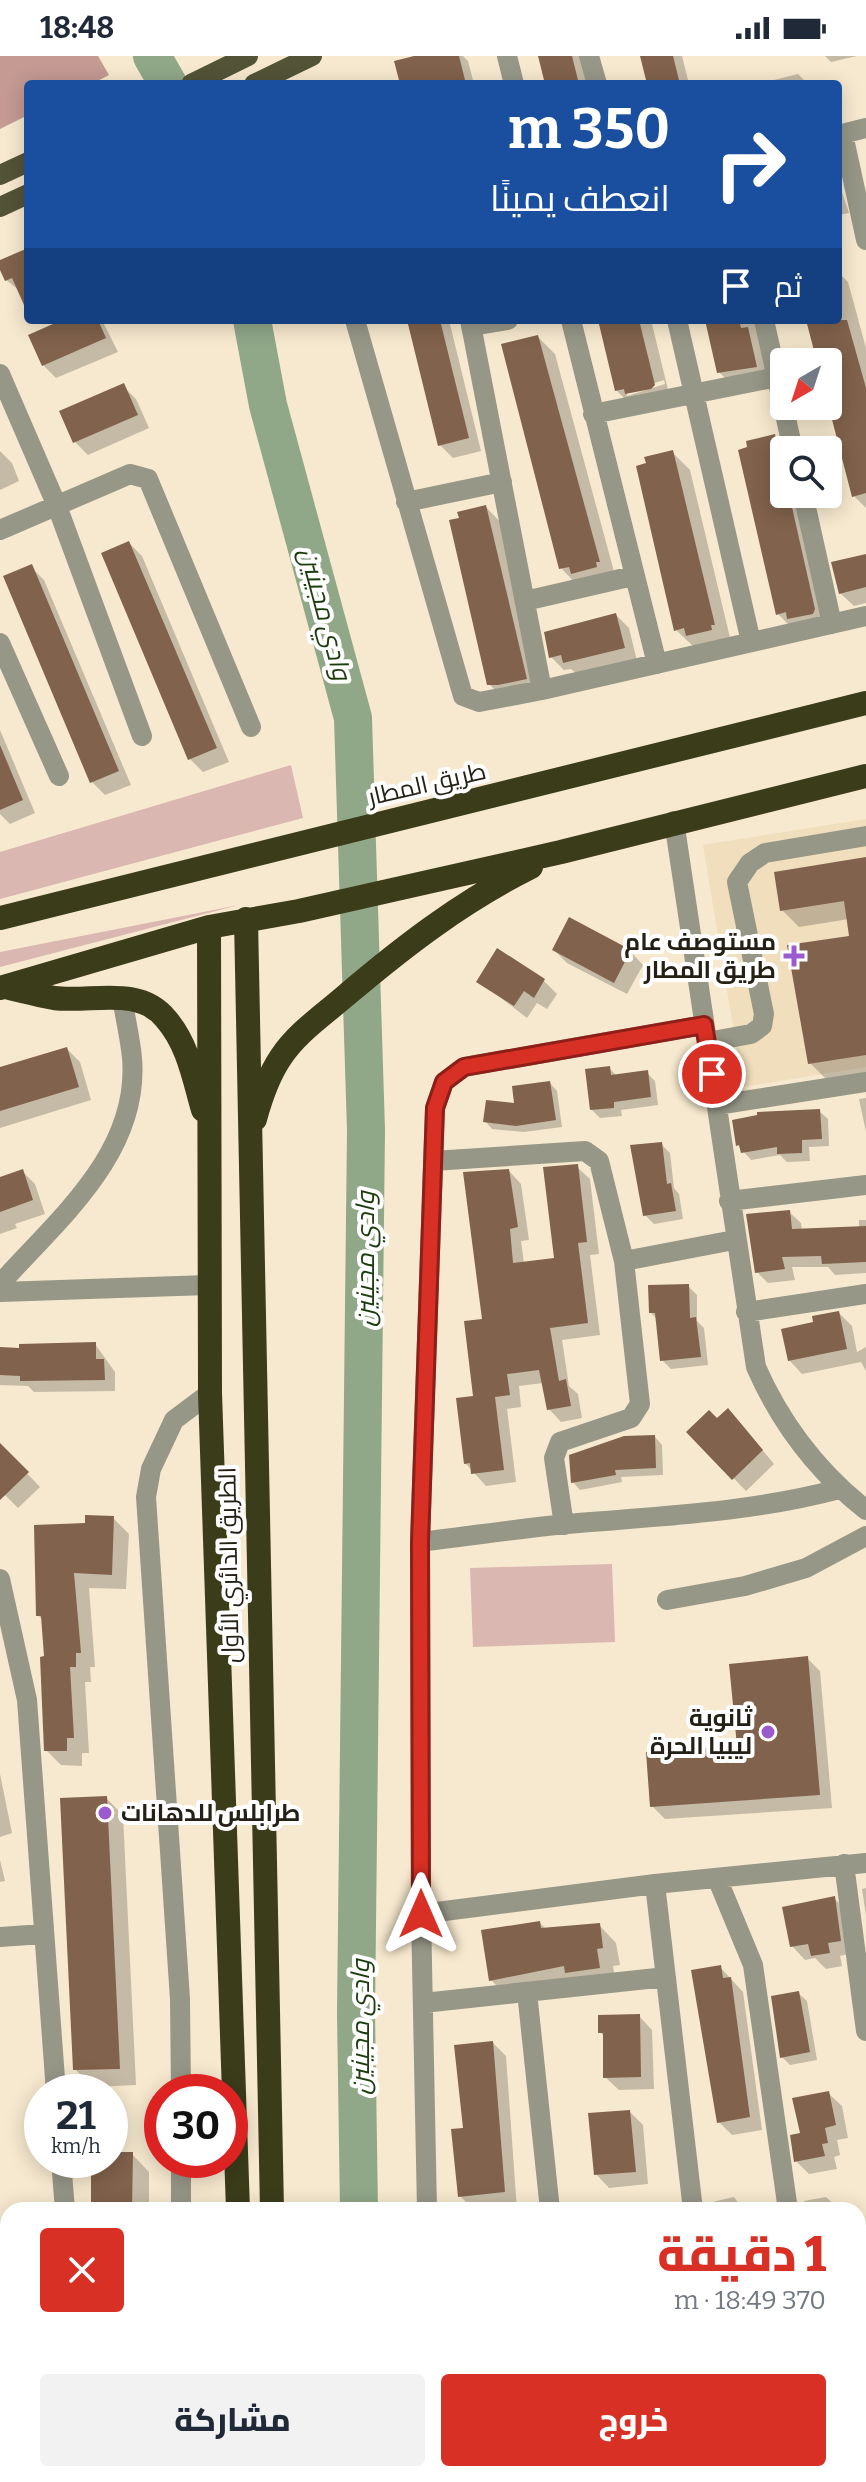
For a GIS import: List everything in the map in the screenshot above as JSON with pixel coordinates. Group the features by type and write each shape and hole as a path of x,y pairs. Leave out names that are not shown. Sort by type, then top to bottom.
{"highway":[{"name":"طريق المطار","path":"0,918 866,703"},
{"path":"2,987 209,927 299,911 561,852 674,821 866,776"},
{"path":"248,1144 266,1082 282,1055 303,1032 406,944 489,888 561,852"},
{"name":"الطريق الدائري الأول","path":"246,919 248,1144 272,2202"},
{"name":"الطريق الدائري الأول","path":"209,927 212,1140 208,1285 210,1393 238,2202"},
{"path":"2,987 57,998 122,997 148,1005 165,1017 188,1057 212,1140"}],"main road":[{"path":"286,77 312,56"},
{"path":"199,80 241,60"},
{"path":"0,175 24,164"},
{"path":"0,207 24,196"}],"street":[{"path":"507,56 513,80"},
{"path":"589,56 596,80"},
{"path":"842,134 866,128"},
{"path":"842,143 866,240"},
{"path":"356,324 463,696 479,702 542,690 866,616"},
{"path":"471,324 542,690"},
{"path":"572,324 657,664"},
{"path":"678,324 751,642"},
{"path":"765,324 770,348"},
{"path":"0,374 57,506 142,736"},
{"path":"593,414 770,378"},
{"path":"0,530 130,474 148,479 251,727"},
{"path":"406,502 502,482"},
{"path":"806,508 832,624"},
{"path":"525,601 633,576"},
{"path":"0,643 59,776"},
{"path":"674,821 734,1240 756,1367 772,1404 801,1447 839,1489 866,1510"},
{"path":"427,2202 421,1914 420,1542 435,1108 444,1082 464,1067 705,1034 751,1034 762,1026 764,1014 737,882 750,863 765,853 866,836"},
{"path":"0,1284 86,1191 118,1139 130,1103 132,1059 122,997"},
{"path":"717,1105 866,1082"},
{"path":"433,1161 590,1151 599,1161 624,1261 640,1404 631,1418 560,1442 554,1458 564,1525"},
{"path":"729,1201 866,1185"},
{"path":"624,1261 734,1240"},
{"path":"0,1292 208,1285"},
{"path":"746,1312 866,1294"},
{"path":"181,2074 180,1987 146,1497 151,1469 174,1420 210,1393"},
{"path":"420,1542 564,1525 708,1514 784,1503 839,1489"},
{"path":"667,1600 745,1586 806,1568 866,1536"},
{"path":"0,1579 8,1650 27,1700 55,2074"},
{"path":"421,1914 655,1884 866,1863"},
{"path":"844,1864 866,2031"},
{"path":"717,1878 753,1965 787,2202"},
{"path":"655,1884 692,2202"},
{"path":"0,1937 43,1934"},
{"path":"423,2003 666,1977"},
{"path":"527,1992 549,2202"},
{"path":"62,2178 64,2202"},
{"path":"181,2178 181,2202"}],"shaded area":[{"path":"0,56 98,56 109,75 100,80 24,80 24,117 0,129"},
{"path":"291,765 303,818 0,899 0,852"},
{"name":"مستوصف عام طريق المطار","path":"866,819 866,1067 743,1087 703,845"},
{"path":"239,905 0,967 0,952"},
{"path":"612,1564 615,1642 473,1647 470,1568"}],"building":[{"path":"414,56 459,56 465,80 399,80 394,61"},
{"path":"538,56 572,56 578,80 544,80"},
{"path":"640,56 673,56 679,80 646,80"},
{"path":"24,250 24,305 12,278 5,281 0,260"},
{"path":"842,320 847,320 866,388 866,493 852,497 842,458 842,436 836,436 832,420 842,420 842,348 813,348 807,324 842,324"},
{"path":"53,324 100,324 106,338 42,366 28,335"},
{"path":"408,324 441,324 469,438 438,446"},
{"path":"599,324 640,324 655,385 651,389 625,394 624,389 615,391"},
{"path":"706,324 740,324 741,328 748,327 757,367 717,373"},
{"path":"538,335 600,562 596,562 597,567 571,574 569,567 559,569 501,344"},
{"path":"124,383 138,415 73,443 59,411"},
{"path":"775,434 770,436 770,508 792,508 815,609 813,614 787,619 786,612 776,615 738,450 747,447 746,441"},
{"path":"673,450 715,625 711,625 712,630 686,636 684,628 674,631 636,466 646,463 644,457"},
{"path":"486,505 527,679 498,685 487,685 449,520 459,518 457,512"},
{"path":"129,541 217,748 188,760 101,553"},
{"path":"866,554 866,587 839,594 831,562"},
{"path":"32,564 119,771 90,783 3,576"},
{"path":"616,613 625,648 563,663 561,655 549,658 544,632"},
{"path":"0,745 23,800 0,810"},
{"path":"866,857 866,1055 808,1064 787,945 849,936 844,901 780,911 774,872"},
{"path":"569,917 631,950 614,983 552,950"},
{"path":"497,948 545,979 534,998 524,991 514,1006 476,982"},
{"path":"67,1047 79,1087 0,1111 0,1067"},
{"path":"610,1066 611,1075 648,1070 651,1097 614,1102 614,1108 590,1110 585,1069"},
{"path":"550,1081 556,1120 516,1126 483,1122 486,1100 514,1103 512,1086"},
{"path":"820,1109 822,1139 802,1140 802,1153 777,1154 777,1147 741,1153 739,1145 736,1146 732,1120 757,1115 757,1112"},
{"path":"662,1142 667,1184 671,1183 676,1211 643,1216 630,1145"},
{"path":"578,1164 587,1242 578,1243 588,1323 550,1328 559,1381 566,1379 571,1406 547,1410 539,1370 507,1374 510,1395 495,1397 504,1470 471,1474 470,1463 464,1464 456,1398 473,1396 464,1321 482,1319 463,1172 509,1169 518,1227 510,1229 513,1263 554,1258 543,1167"},
{"path":"23,1169 33,1200 0,1212 0,1177"},
{"path":"790,1210 792,1229 866,1226 866,1262 822,1264 821,1256 782,1257 785,1269 755,1273 746,1214"},
{"path":"689,1284 690,1318 696,1317 701,1357 660,1361 655,1313 649,1313 648,1285"},
{"path":"839,1311 847,1349 788,1361 781,1329 813,1322 812,1316"},
{"path":"96,1342 96,1359 104,1359 105,1380 20,1381 20,1376 0,1375 0,1347"},
{"path":"728,1408 763,1450 732,1480 686,1432 709,1410 717,1418"},
{"path":"655,1435 656,1468 615,1470 616,1475 571,1483 569,1455 624,1436"},
{"path":"0,1443 29,1472 0,1500"},
{"path":"85,1515 114,1516 112,1575 74,1573 81,1653 76,1653 76,1667 70,1667 74,1738 67,1738 67,1751 44,1751 40,1657 44,1656 41,1616 36,1616 34,1525 85,1523"},
{"path":"808,1656 820,1795 650,1807 646,1752 737,1746 729,1664"},
{"path":"107,1796 120,2069 73,2070 60,1798"},
{"path":"835,1896 841,1941 828,1943 830,1953 811,1956 808,1944 790,1947 782,1907"},
{"path":"540,1921 541,1928 600,1923 603,1948 597,1949 600,1968 565,1973 564,1966 489,1981 481,1930"},
{"path":"721,1965 723,1978 731,1977 750,2117 717,2123 691,1970"},
{"path":"799,1991 810,2052 780,2058 771,1996"},
{"path":"640,2014 641,2077 603,2078 603,2033 598,2033 598,2015"},
{"path":"493,2041 505,2192 458,2197 451,2129 463,2128 454,2045"},
{"path":"829,2091 836,2125 825,2128 828,2143 822,2144 825,2156 794,2162 790,2135 800,2133 792,2098"},
{"path":"630,2110 636,2172 594,2175 588,2113"},
{"path":"128,2152 133,2152 132,2202 91,2202 91,2178 128,2178"}],"waterway":[{"name":"وادي مجينين","path":"152,56 166,80"},
{"name":"وادي مجينين","path":"253,324 268,405 353,718 366,1130 356,2013 359,2202"}],"place":[{"name":"مستوصف عام طريق المطار","path":"794,956"},
{"name":"ثانوية ليبيا الحرة","path":"768,1732"},
{"name":"طرابلس للدهانات","path":"105,1813"}],"route":[{"path":"421,1914 420,1542 435,1108 444,1082 464,1067 704,1025 712,1074"}]}
